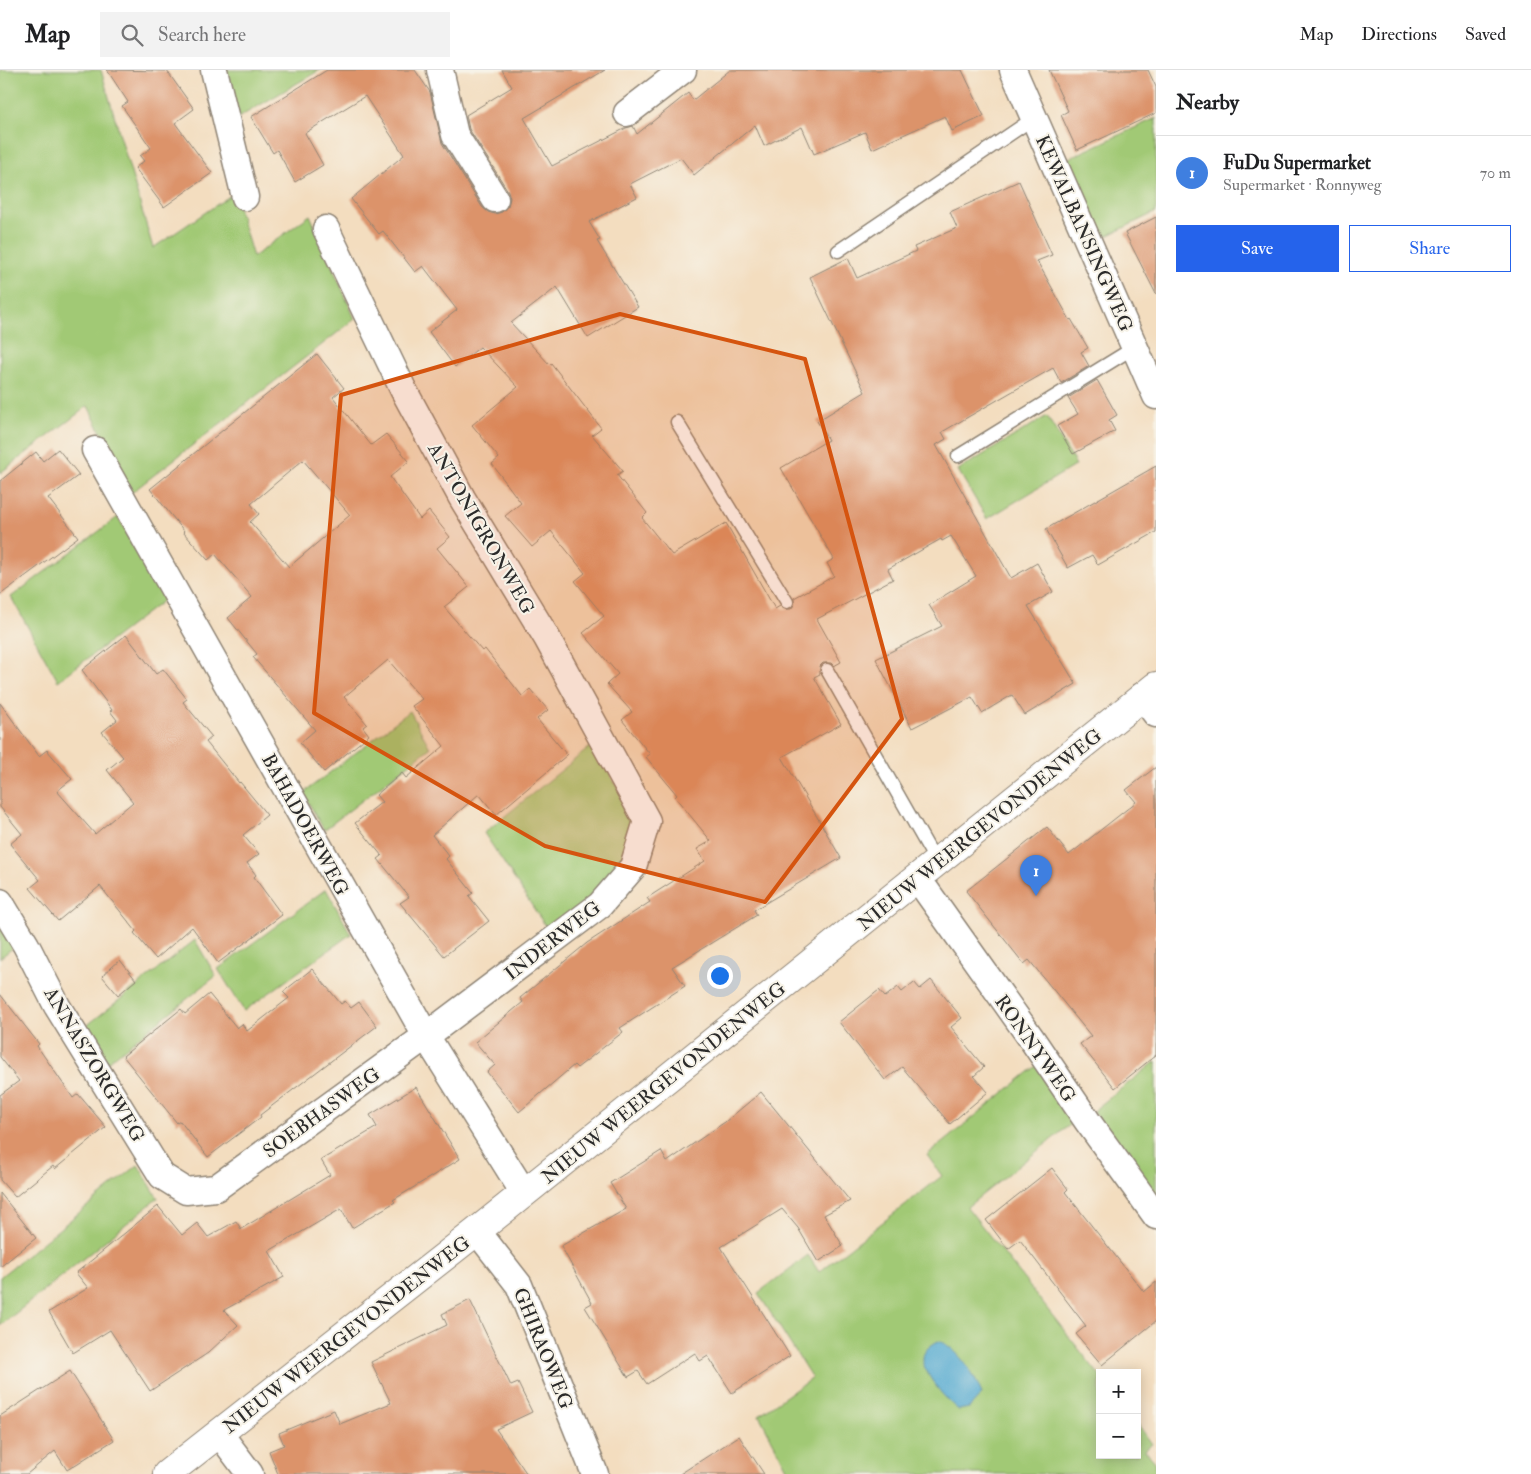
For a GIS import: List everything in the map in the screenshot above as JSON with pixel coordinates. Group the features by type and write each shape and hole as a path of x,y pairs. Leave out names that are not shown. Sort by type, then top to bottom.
{"street":[{"path":"214,70 245,197"},
{"path":"440,70 455,135 495,198"},
{"path":"627,113 683,70"},
{"name":"KEWALBANSINGWEG","path":"1013,70 1156,396"},
{"name":"ANTONIGRONWEG","path":"326,229 407,398 462,498 548,638 647,821"},
{"name":"BAHADOERWEG","path":"95,450 426,1036 524,1193"},
{"name":"NIEUW WEERGEVONDENWEG","path":"167,1474 477,1231 928,871 1151,699"},
{"name":"INDERWEG","path":"426,1036 600,905 633,867 647,821"},
{"name":"RONNYWEG","path":"928,871 1031,1038 1088,1122 1156,1216"},
{"name":"ANNASZORGWEG","path":"0,902 26,945 57,1006 162,1176 186,1190 216,1188"},
{"name":"SOEBHASWEG","path":"216,1188 426,1036"},
{"name":"GHIRAOWEG","path":"477,1231 519,1285 595,1474"},
{"path":"219,1433 250,1474"}],"lane":[{"path":"838,251 1034,118"},
{"path":"958,456 1135,347"},
{"path":"678,422 788,602"},
{"path":"827,670 928,871"}],"highlighted area":[{"path":"620,314 805,359 902,719 765,902 545,846 314,713 341,395"}],"green space":[{"path":"0,70 101,70 153,248 234,193 253,257 310,215 355,319 131,493 88,406 0,473"},
{"path":"223,70 320,70 236,119"},
{"path":"1156,118 1156,212 1101,239 1065,160"},
{"path":"1047,416 1076,465 987,519 958,470"},
{"path":"118,517 164,600 58,681 11,597"},
{"path":"410,711 430,748 324,830 303,793"},
{"path":"594,744 626,804 633,834 628,848 603,887 550,933 484,833"},
{"path":"326,889 351,934 244,1011 218,969"},
{"path":"0,923 14,947 0,958"},
{"path":"195,940 216,976 105,1064 85,1027"},
{"path":"1156,1061 1156,1199 1093,1111"},
{"path":"1039,1064 1076,1120 967,1207 1096,1371 1096,1459 1141,1459 1141,1429 1152,1444 1145,1450 1156,1463 1156,1474 790,1474 759,1415 812,1378 758,1293 808,1255 819,1272 942,1176 927,1155"},
{"path":"138,1165 158,1198 0,1326 0,1277"}],"water":[{"path":"938,1341 945,1344 958,1355 979,1387 982,1394 969,1408 959,1410 954,1406 936,1387 924,1365 924,1353"}],"building":[{"path":"107,70 167,71 194,109 175,123 212,173 164,207 135,168 144,161 140,156 151,148 122,106 128,102"},
{"path":"327,70 415,70 430,92 442,143 482,207 488,212 495,214 502,212 508,206 510,198 508,191 469,129 466,115 512,87 502,70 605,70 524,118 552,166 626,128 633,126 637,134 688,93 693,100 730,70 962,70 984,116 952,131 945,116 872,149 865,132 814,154 802,127 764,146 755,125 694,175 681,158 630,184 637,197 589,222 600,240 597,241 638,307 588,338 557,287 511,323 550,365 551,363 601,428 592,435 623,471 617,475 647,513 642,518 672,555 726,523 775,609 780,606 784,609 791,609 794,605 794,598 834,576 827,563 834,559 781,468 828,440 817,421 865,392 810,277 848,258 857,278 916,251 914,247 957,228 950,212 1019,181 1052,255 1037,261 1088,348 1081,352 1089,366 1061,383 1053,368 942,432 946,439 936,445 1011,578 1037,563 1053,592 1028,606 1076,684 1025,715 1012,695 982,713 972,697 912,728 876,659 942,626 929,605 976,576 951,536 942,541 941,539 888,569 893,579 817,619 841,662 834,666 831,663 823,663 820,666 820,674 814,677 841,724 782,757 841,858 754,910 757,915 672,967 685,986 620,1028 623,1032 577,1068 574,1065 519,1112 487,1072 495,1065 475,1042 523,1002 520,998 587,943 650,902 647,898 705,861 697,849 711,841 675,797 677,795 646,757 650,754 622,720 632,712 607,684 618,674 583,633 604,616 575,581 585,573 551,531 532,547 505,516 521,503 492,464 499,458 472,425 518,387 480,347 455,367 429,332 457,310 423,266 415,272 383,231 379,234 351,199 404,155 365,96 305,133 323,165 295,182 277,150 273,153 251,117"},
{"path":"1049,70 1148,70 1156,87 1156,113 1077,150 1061,115 1068,111"},
{"path":"1156,217 1156,294 1125,233"},
{"path":"317,354 344,388 333,397 371,445 386,434 409,461 390,477 420,519 429,511 450,537 437,548 469,587 444,607 482,651 485,649 522,696 530,689 548,710 537,719 567,755 496,815 479,794 432,835 449,856 446,859 473,893 469,896 489,921 444,956 400,903 409,897 378,859 382,856 355,823 382,802 376,795 402,773 406,778 444,746 412,706 422,699 388,660 344,697 367,724 363,727 369,735 324,772 300,743 315,730 253,657 257,654 228,618 252,597 215,554 208,560 183,532 150,489","holes":["303,460 350,515 289,567 250,522 259,514 251,504"]},
{"path":"1097,380 1117,415 1109,420 1115,431 1073,454 1057,426 1078,414 1068,398"},
{"path":"58,449 79,475 48,498 78,537 0,595 0,481 36,452 43,461"},
{"path":"1156,466 1156,532 1098,565 1092,555 1068,568 1046,529"},
{"path":"126,635 156,674 163,669 187,699 183,702 212,737 206,742 267,815 243,835 259,854 247,863 256,875 254,877 282,915 218,963 192,927 156,959 134,933 136,931 100,886 58,921 30,888 40,880 10,844 22,834 0,807 0,703 39,756 47,750 72,779 57,791 95,834 133,802 107,770 123,757 102,732 117,720 110,711 112,710 82,670"},
{"path":"1156,767 1156,1055 1115,1088 1080,1044 1091,1036 1029,960 1024,964 966,891 1047,827 1069,855 1136,802 1126,790"},
{"path":"120,960 136,980 118,995 102,976"},
{"path":"312,969 341,1004 345,1001 351,1008 359,1002 377,1026 208,1157 180,1121 177,1123 123,1056 181,1009 185,1014 209,994 237,1028 242,1024 247,1031 289,998 283,992"},
{"path":"931,980 962,1018 951,1027 984,1067 974,1076 988,1092 950,1124 902,1067 885,1080 839,1022 879,990 885,997 898,987 902,992 914,982 920,989"},
{"path":"0,994 39,1044 37,1046 73,1098 78,1094 106,1127 55,1169 53,1166 15,1197 0,1180 0,1095 19,1081 0,1057"},
{"path":"416,1087 460,1159 393,1200 395,1202 352,1228 341,1209 269,1251 284,1277 224,1310 238,1325 208,1353 150,1391 110,1330 73,1353 49,1312 88,1288 76,1273 158,1206 182,1235 197,1223 208,1237 236,1221 241,1229 330,1175 321,1160 377,1127 370,1115"},
{"path":"761,1092 850,1201 824,1215 843,1246 818,1262 798,1228 782,1209 721,1247 790,1356 732,1393 708,1356 700,1361 695,1353 647,1384 638,1371 628,1377 585,1307 592,1303 561,1246 626,1209 610,1183 661,1151 667,1162 725,1122"},
{"path":"1052,1168 1068,1189 1065,1192 1144,1292 1156,1282 1156,1321 1102,1365 1076,1334 1086,1326 1020,1240 1008,1249 986,1220"},
{"path":"0,1193 36,1238 0,1267"},
{"path":"470,1300 511,1386 518,1383 532,1412 496,1429 527,1474 278,1474 269,1451 284,1445 279,1433 334,1410 340,1424 391,1403 371,1362 447,1325 442,1314"},
{"path":"70,1371 114,1440 67,1470 55,1451 27,1474 0,1474 0,1416"},
{"path":"739,1436 764,1474 680,1474"}],"place":[{"name":"FuDu Supermarket","path":"1036,896"}]}
